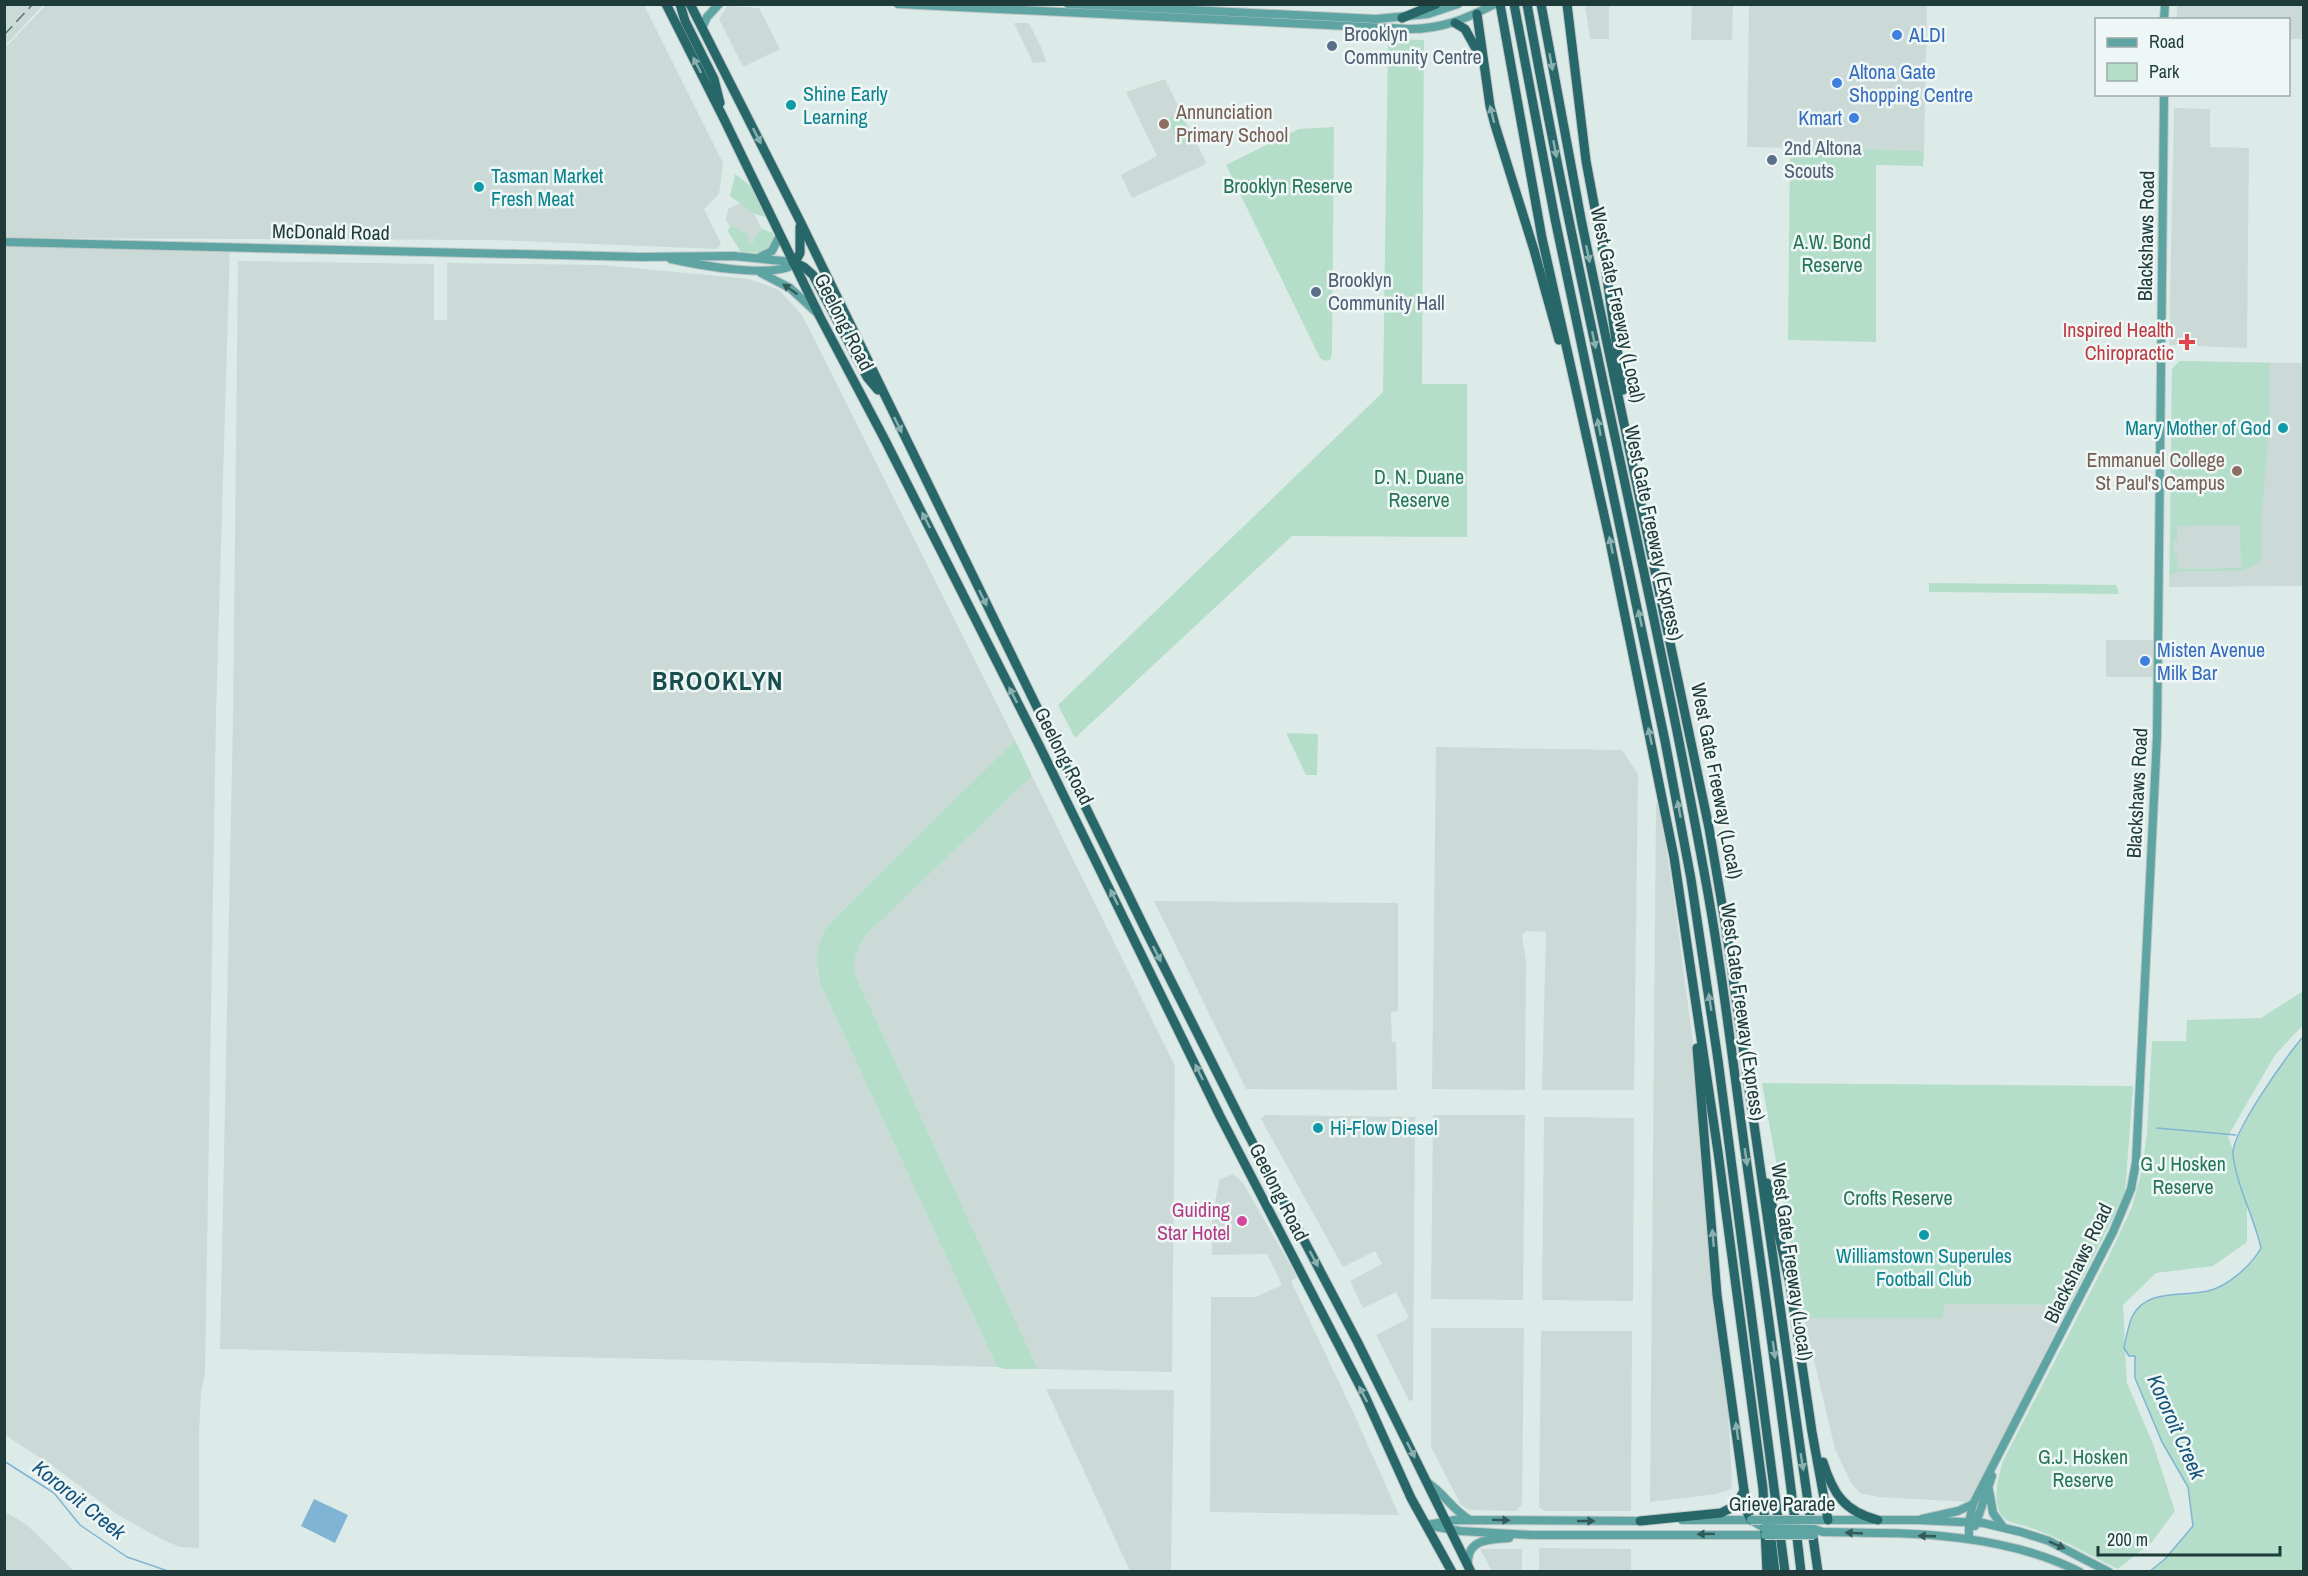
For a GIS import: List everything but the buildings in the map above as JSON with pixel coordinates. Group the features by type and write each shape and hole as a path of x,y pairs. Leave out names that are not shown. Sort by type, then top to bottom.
{"highway":[{"name":"Geelong Road","path":"666,4 820,317 901,471 1048,764 1222,1120 1365,1396 1411,1497 1452,1572"},
{"path":"680,4 683,18 714,79 723,117"},
{"name":"Geelong Road","path":"690,4 800,221 1147,933 1357,1341 1470,1569"},
{"path":"1402,18 1436,4"},
{"path":"1498,4 1542,238 1609,537 1674,857 1721,1174 1775,1572"},
{"name":"West Gate Freeway (Local)","path":"1541,4 1581,224 1703,790 1759,1152 1818,1572"},
{"path":"1567,4 1586,161 1604,257 1622,382 1646,493 1653,555"},
{"name":"West Gate Freeway (Express)","path":"1527,7 1580,278 1658,632 1704,871 1725,1004 1802,1572"},
{"path":"1476,9 1495,125 1534,250 1559,341 1579,400"},
{"name":"West Gate Freeway (Express)","path":"1515,10 1555,219 1665,741 1691,879 1718,1060 1785,1572"},
{"path":"1455,23 1465,29 1484,64"},
{"path":"800,221 800,253 795,263 813,275 869,380 884,395"},
{"path":"901,471 916,462"},
{"path":"1680,896 1701,1088 1718,1294 1744,1489 1751,1520"},
{"path":"1222,1120 1237,1111"},
{"path":"1759,1152 1791,1284 1823,1520"},
{"path":"1812,1432 1825,1468 1843,1503 1861,1515 1878,1520"},
{"path":"1641,1521 1721,1514 1737,1504 1744,1489"},
{"path":"1763,1489 1767,1572"},
{"path":"1794,1507 1807,1572"}],"main road":[{"path":"702,28 707,17 719,4"},
{"path":"898,4 1409,29 1442,27 1455,23 1476,9 1498,4"},
{"path":"1068,4 1365,20 1428,14 1458,4"},
{"name":"Blackshaws Road","path":"1973,1522 1973,1504 2123,1211 2131,1189 2137,1150 2157,737 2164,96"},
{"path":"756,258 772,251 780,235"},
{"name":"McDonald Road","path":"4,242 734,256 795,263"},
{"name":"McDonald Road","path":"656,256 753,270 783,270 795,263"},
{"path":"733,268 734,256"},
{"path":"753,270 790,288 820,317"},
{"name":"Blackshaws Road","path":"1973,1522 1989,1486 1996,1461"},
{"path":"1428,1483 1456,1511 1471,1520"},
{"path":"1989,1486 1993,1513 2004,1527"},
{"path":"1917,1520 1958,1511 1973,1504"},
{"name":"Grieve Parade","path":"1448,1525 1471,1520 1973,1522 2004,1527 2049,1541 2108,1571"},
{"path":"1751,1520 1765,1532"},
{"path":"1823,1520 1827,1526 1823,1532"},
{"path":"1470,1569 1469,1552 1480,1542 1531,1535 1531,1521"},
{"path":"1641,1521 1641,1536"},
{"path":"1969,1539 1973,1522"},
{"path":"1427,1525 1448,1525"},
{"name":"Grieve Parade","path":"1448,1525 1531,1535 1641,1536 1765,1532 1814,1535 1823,1532 1969,1539 2045,1556 2080,1572"}],"shaded area":[{"path":"47,4 644,5 723,163 719,194 704,209 721,243 717,249 494,240 5,238 5,48"},
{"path":"4,5 43,5 5,46 4,46"},
{"path":"1585,5 1609,5 1609,39 1590,39"},
{"path":"1692,5 1733,5 1732,40 1691,40"},
{"name":"Altona Gate Shopping Centre","path":"1749,5 1927,5 1924,151 1747,147"},
{"path":"2177,5 2303,5 2303,39 2290,39 2290,18 2177,18"},
{"path":"727,6 759,8 780,49 743,67 719,19"},
{"path":"1014,23 1029,23 1046,62 1033,63"},
{"name":"Annunciation Primary School","path":"1165,79 1206,162 1204,165 1132,198 1121,175 1157,156 1126,92"},
{"path":"2174,108 2210,109 2210,147 2249,148 2247,348 2169,345"},
{"path":"747,200 767,239 741,249 726,220 728,209"},
{"path":"4,242 230,246 216,714 205,1372 201,1394 199,1435 199,1548 180,1547 118,1515 56,1468 5,1435"},
{"path":"238,261 434,264 434,320 447,320 447,263 603,265 749,279 779,290 802,315 1015,740 827,926 819,946 817,972 820,983 997,1367 220,1349 233,717"},
{"name":"Emmanuel College St Paul's Campus","path":"2180,361 2303,363 2303,586 2169,587 2172,369"},
{"path":"2106,640 2154,640 2153,677 2106,677"},
{"path":"1436,747 1622,750 1638,774 1634,1090 1542,1090 1546,932 1526,931 1522,935 1526,962 1525,1090 1432,1089"},
{"path":"1032,776 1175,1066 1172,1372 1038,1369 853,968 854,955 868,933"},
{"path":"1656,803 1659,803 1674,898 1704,1127 1722,1307 1732,1480 1731,1489 1716,1494 1650,1502"},
{"path":"1154,901 1398,903 1398,1011 1391,1012 1392,1042 1396,1042 1397,1090 1246,1089"},
{"path":"1265,1115 1415,1117 1413,1400 1409,1401 1376,1335 1409,1318 1396,1292 1363,1308 1350,1281 1382,1264 1375,1251 1343,1267 1261,1119"},
{"path":"1433,1115 1525,1115 1523,1300 1431,1299"},
{"path":"1544,1117 1634,1118 1633,1301 1542,1300"},
{"path":"1233,1174 1243,1183 1297,1277 1291,1281 1399,1515 1210,1512 1211,1297 1256,1297 1282,1285 1267,1254 1212,1255 1212,1221 1219,1180"},
{"path":"1943,1304 2069,1305 1970,1502 1879,1497 1860,1493 1851,1483 1835,1449 1804,1318 1942,1318"},
{"path":"1431,1328 1524,1328 1522,1504 1516,1511 1470,1510 1461,1505 1431,1447"},
{"path":"1541,1331 1632,1331 1631,1511 1544,1511 1539,1507"},
{"path":"1046,1389 1174,1390 1171,1571 1130,1571"},
{"path":"5,1512 26,1524 74,1571 5,1571"},
{"path":"1539,1548 1631,1549 1631,1571 1539,1571"},
{"path":"1480,1549 1522,1549 1522,1571 1492,1571"}],"green space":[{"name":"D. N. Duane Reserve","path":"1388,39 1424,40 1422,384 1467,384 1467,537 1292,536 1075,738 1058,705 1383,392"},
{"path":"1180,113 1192,138 1180,144 1167,119"},
{"name":"Brooklyn Reserve","path":"1334,127 1332,349 1331,359 1325,361 1320,358 1226,165 1299,129"},
{"name":"A.W. Bond Reserve","path":"1790,147 1924,151 1923,166 1876,165 1876,342 1788,340"},
{"path":"735,174 752,187 765,217 755,214 730,196"},
{"path":"733,226 748,235 748,243 754,243 754,238 762,229 773,233 773,245 763,253 741,252 727,230"},
{"path":"2180,361 2269,363 2269,430 2261,524 2262,559 2253,566 2239,571 2185,571 2170,574 2172,369","holes":["2240,525 2241,568 2178,569 2173,542 2177,541 2177,526"]},
{"path":"1929,583 2116,585 2119,594 1929,592"},
{"path":"1286,733 1318,734 1317,775 1306,775"},
{"path":"1015,740 1032,776 868,933 858,949 854,964 856,977 1038,1369 997,1367 820,983 817,968 819,947 827,926"},
{"path":"2303,991 2303,1025 2275,1055 2228,1136 2233,1150 2264,1090 2303,1036 2303,1571 2149,1571 2165,1559 2193,1526 2188,1487 2162,1442 2135,1378 2135,1356 2129,1356 2125,1351 2127,1383 2153,1444 2175,1511 2152,1542 2118,1569 2061,1540 2003,1518 1997,1505 1997,1486 2003,1461 2132,1207 2142,1170 2147,1132 2152,1041 2186,1041 2187,1020 2261,1018","holes":["2247,1205 2261,1248 2238,1274 2223,1285 2208,1291 2166,1295 2146,1302 2132,1317 2125,1343 2123,1305 2156,1273 2213,1266 2247,1242"]},
{"name":"Crofts Reserve","path":"1762,1083 2133,1086 2125,1194 2069,1305 1944,1304 1943,1318 1804,1318"}],"water":[{"path":"314,1499 348,1515 335,1543 301,1526"}],"waterway":[{"name":"Kororoit Creek","path":"2149,1572 2165,1559 2193,1526 2188,1487 2162,1442 2135,1378 2135,1356 2129,1356 2124,1348 2129,1324 2138,1308 2146,1302 2166,1295 2198,1293 2216,1288 2231,1280 2257,1255 2261,1248 2238,1179 2233,1155 2235,1145 2261,1094 2304,1036"},
{"path":"2157,1128 2236,1135"},
{"name":"Kororoit Creek","path":"4,1461 54,1493 80,1525 127,1557 171,1572"}],"railway":[{"path":"4,35 33,4"}],"place":[{"name":"ALDI","path":"1897,35"},
{"name":"Brooklyn Community Centre","path":"1332,46"},
{"name":"Altona Gate Shopping Centre","path":"1837,83"},
{"name":"Shine Early Learning","path":"791,105"},
{"name":"Kmart","path":"1854,118"},
{"name":"Annunciation Primary School","path":"1164,124"},
{"name":"2nd Altona Scouts","path":"1772,160"},
{"name":"Tasman Market Fresh Meat","path":"479,187"},
{"name":"Brooklyn Community Hall","path":"1316,292"},
{"name":"Inspired Health Chiropractic","path":"2187,342"},
{"name":"Mary Mother of God","path":"2283,428"},
{"name":"Emmanuel College St Paul's Campus","path":"2237,471"},
{"name":"Misten Avenue Milk Bar","path":"2145,661"},
{"name":"Hi-Flow Diesel","path":"1318,1128"},
{"name":"Guiding Star Hotel","path":"1242,1221"},
{"name":"Williamstown Superules Football Club","path":"1924,1235"}],"district":[{"name":"BROOKLYN","path":"718,681"}],"park label":[{"name":"G J Hosken Reserve","path":"2183,1176"},
{"name":"G.J. Hosken Reserve","path":"2083,1468"}]}
